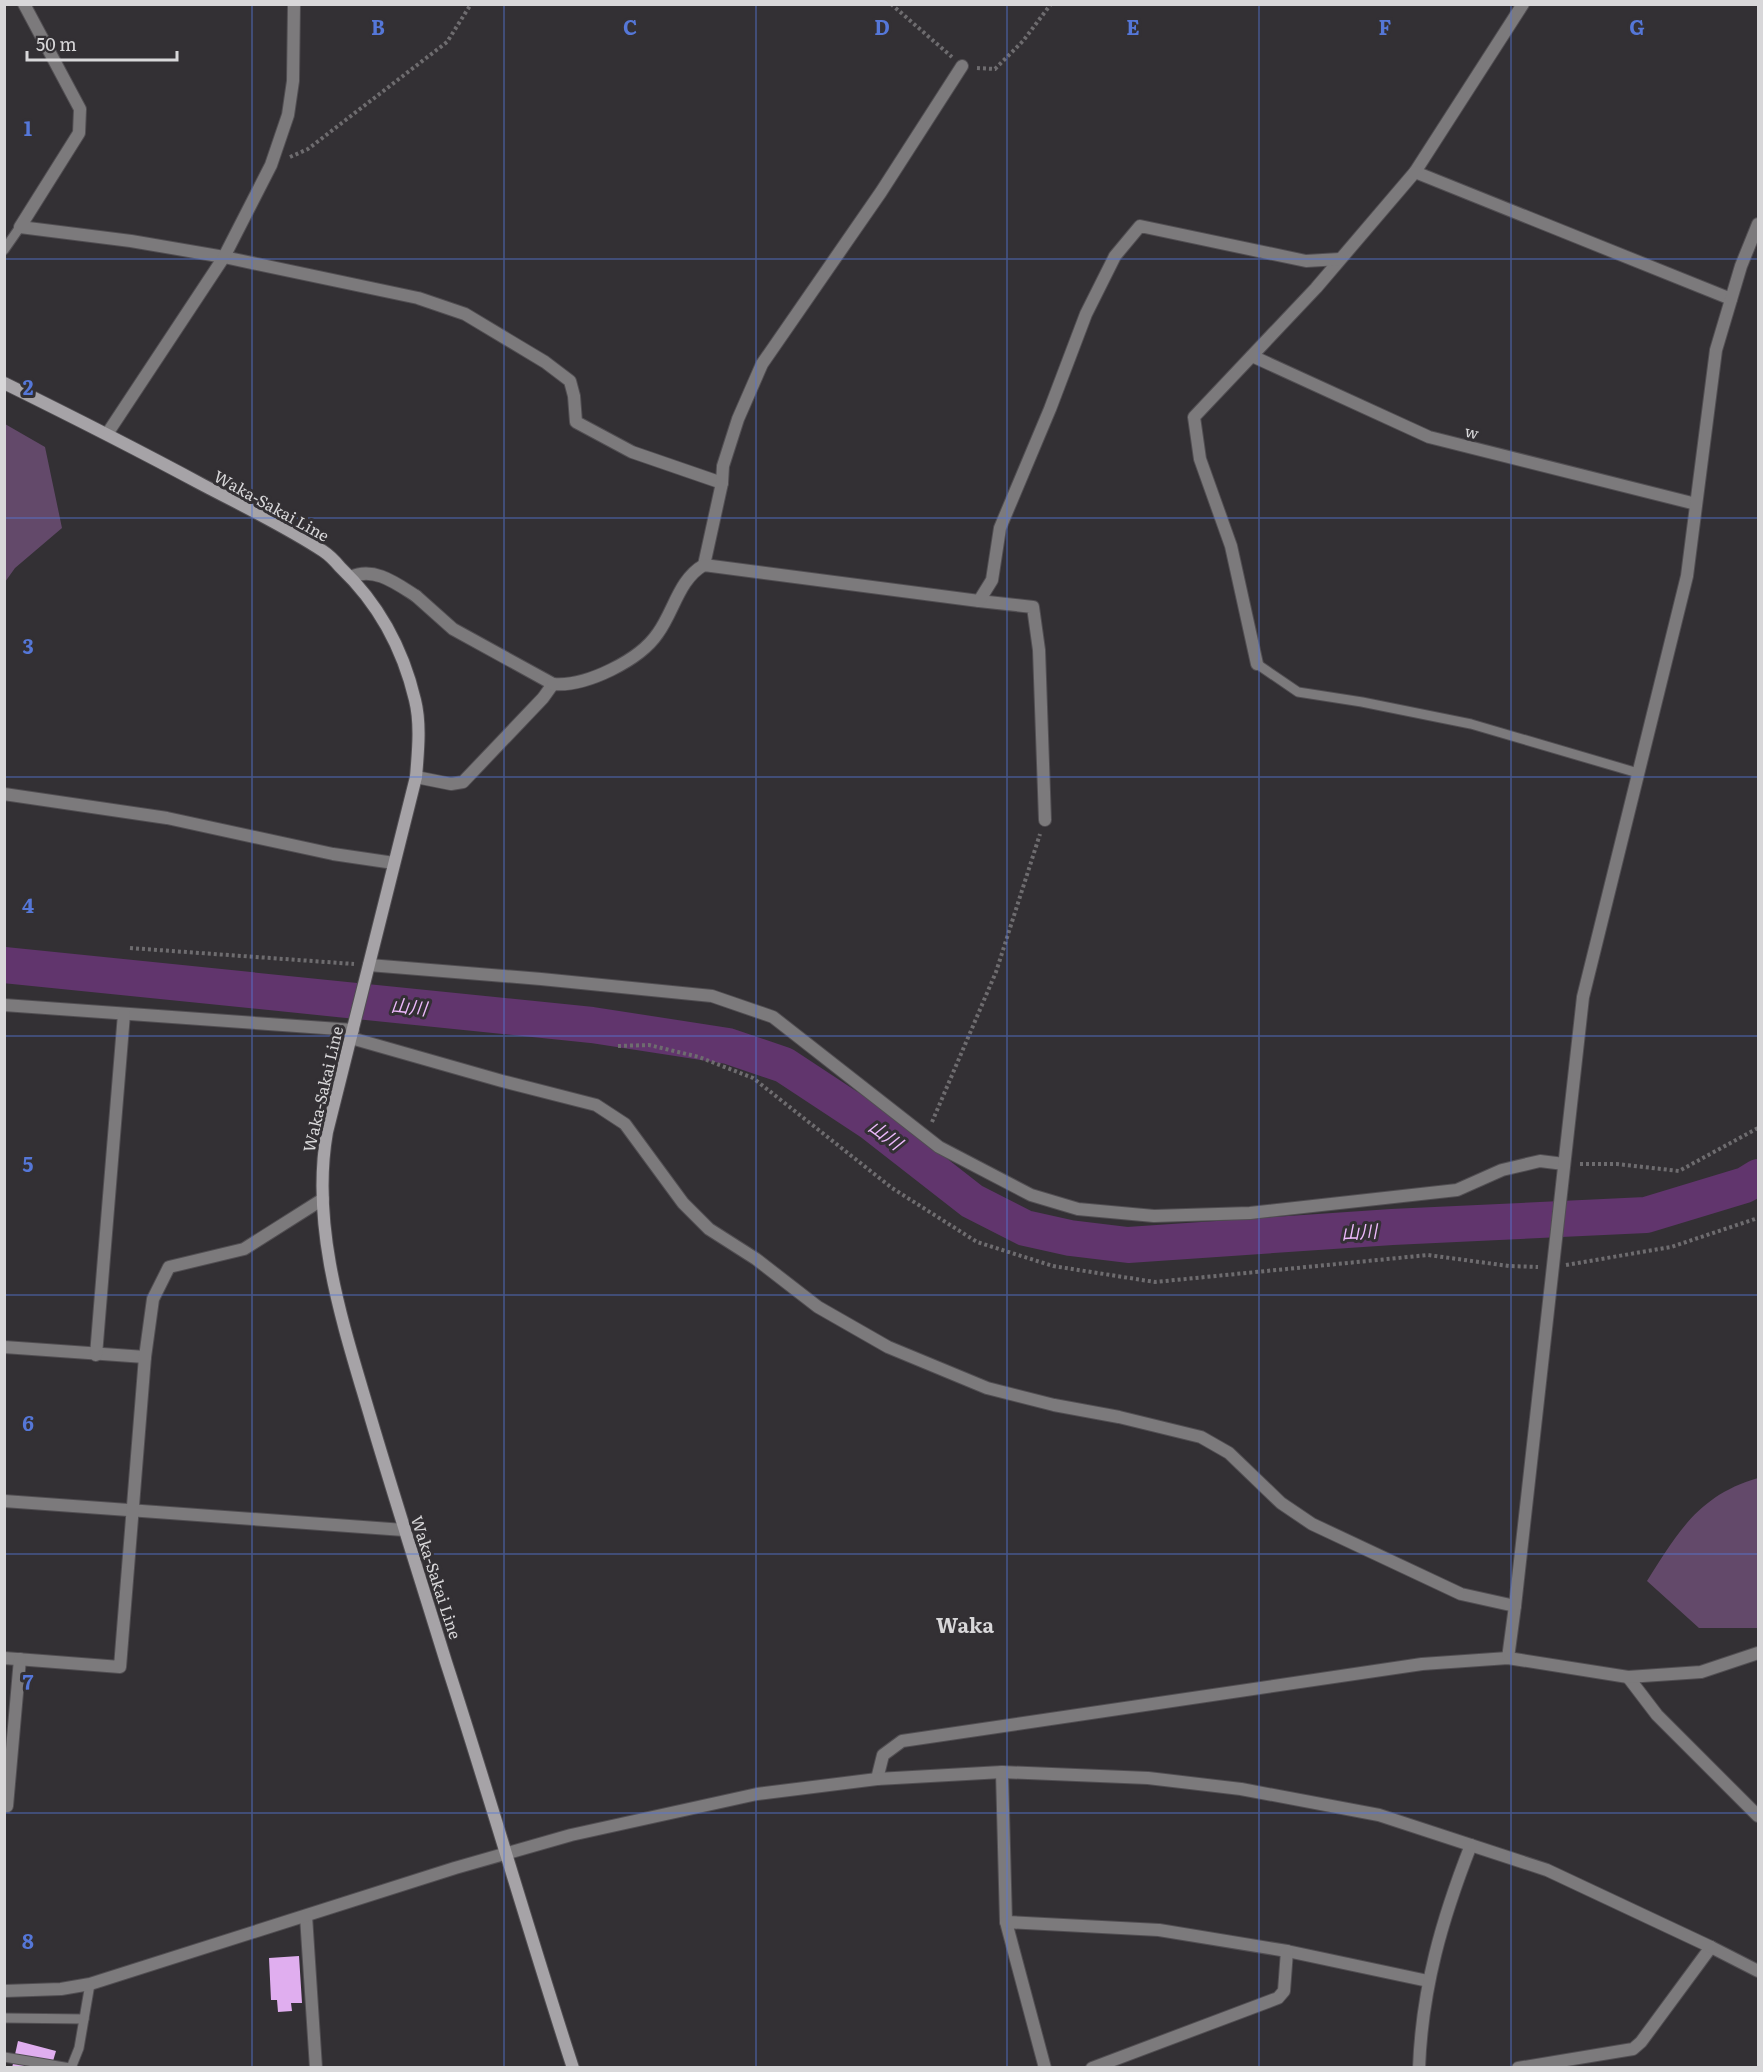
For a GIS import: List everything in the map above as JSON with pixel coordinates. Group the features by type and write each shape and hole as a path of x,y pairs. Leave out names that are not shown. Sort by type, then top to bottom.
{"main road":[{"name":"Waka-Sakai Line","path":"4,383 107,434 281,526 325,552 370,599 387,625 409,683 415,701 418,744 416,777 327,1132 322,1160 326,1238 341,1317 404,1530 573,2067"}],"street":[{"path":"24,4 80,109 79,133 20,227 131,241 224,257 418,298 465,314 546,362 570,381 576,422 632,452 722,483"},
{"path":"107,434 224,257 271,165 290,104 293,81 294,4"},
{"path":"1257,664 1231,546 1200,459 1194,417 1316,288 1415,172 1523,4"},
{"path":"704,565 722,483 723,466 738,419 762,364 881,192 962,66"},
{"path":"1415,172 1731,299"},
{"path":"1508,1658 1583,997 1687,576 1716,350 1741,267 1758,224"},
{"path":"979,601 992,580 1000,528 1050,409 1086,314 1114,256 1140,226 1306,261 1340,259"},
{"name":"w","path":"1252,356 1429,437 1696,504"},
{"path":"351,577 363,573 374,573 396,583 416,596 453,629 554,684 565,685 587,680 643,651 659,633 694,570 704,565 1034,607 1039,650 1045,820"},
{"path":"416,777 451,784 463,782 554,684"},
{"path":"4,794 167,818 333,854 394,863"},
{"path":"369,965 712,996 773,1017 939,1147 1031,1195 1077,1209 1154,1216 1250,1213 1457,1190 1502,1170 1540,1161 1564,1164"},
{"path":"4,1005 352,1034 502,1081 596,1105 625,1124 683,1203 709,1229 756,1259 818,1307 888,1347 987,1388 1201,1437 1229,1453 1281,1503 1312,1524 1461,1594 1515,1606"},
{"path":"96,1355 124,1014"},
{"path":"4,1658 120,1667 145,1357 153,1299 169,1267 244,1249 323,1199"},
{"path":"4,1347 145,1357"},
{"path":"4,1501 404,1530"},
{"path":"877,1779 883,1755 902,1741 1422,1664 1508,1658 1628,1677 1701,1672 1758,1653"},
{"path":"4,1806 7,1806 20,1659"},
{"path":"1628,1677 1657,1715 1758,1816"},
{"path":"1002,1772 1006,1922 1045,2067"},
{"path":"4,1991 61,1989 90,1984 507,1852 606,1827 757,1794 877,1779 1002,1772 1148,1778 1241,1789 1378,1815 1547,1870 1758,1971"},
{"path":"1419,2067 1428,1981 1443,1922 1471,1845"},
{"path":"306,1916 316,2067"},
{"path":"1006,1922 1159,1930 1287,1951 1428,1981"},
{"path":"1518,2067 1633,2049 1641,2043 1711,1947"},
{"path":"1092,2067 1278,1998 1284,1990 1287,1951"}],"lane":[{"path":"4,250 20,227"},
{"path":"1257,664 1298,692 1472,724 1638,773"},
{"path":"4,2057 70,2067 79,2048 90,1984"},
{"path":"4,2018 84,2019"}],"path":[{"path":"271,165 308,149 435,52 447,42 471,4"},
{"path":"891,4 962,66 995,69 1023,41 1051,4"},
{"path":"925,1136 996,972 1045,820"},
{"path":"130,948 369,965"},
{"path":"1564,1164 1617,1164 1679,1171 1758,1128"},
{"path":"1553,1267 1671,1247 1758,1218"}],"shaded area":[{"path":"5,424 45,447 62,528 15,568 5,582"},
{"path":"1758,1478 1758,1628 1699,1628 1647,1581 1680,1531 1705,1505 1720,1494"}],"building":[{"path":"299,1956 302,2003 291,2003 292,2011 278,2012 277,2000 271,2000 269,1958"},
{"path":"18,2041 56,2051 51,2068 12,2068"}],"waterway":[{"name":"山川","path":"4,965 592,1025 728,1046 784,1065 872,1123 972,1201 1025,1228 1070,1238 1128,1245 1392,1227 1646,1215 1745,1185 1758,1177"}],"district":[{"name":"Waka","path":"965,1624"}]}
